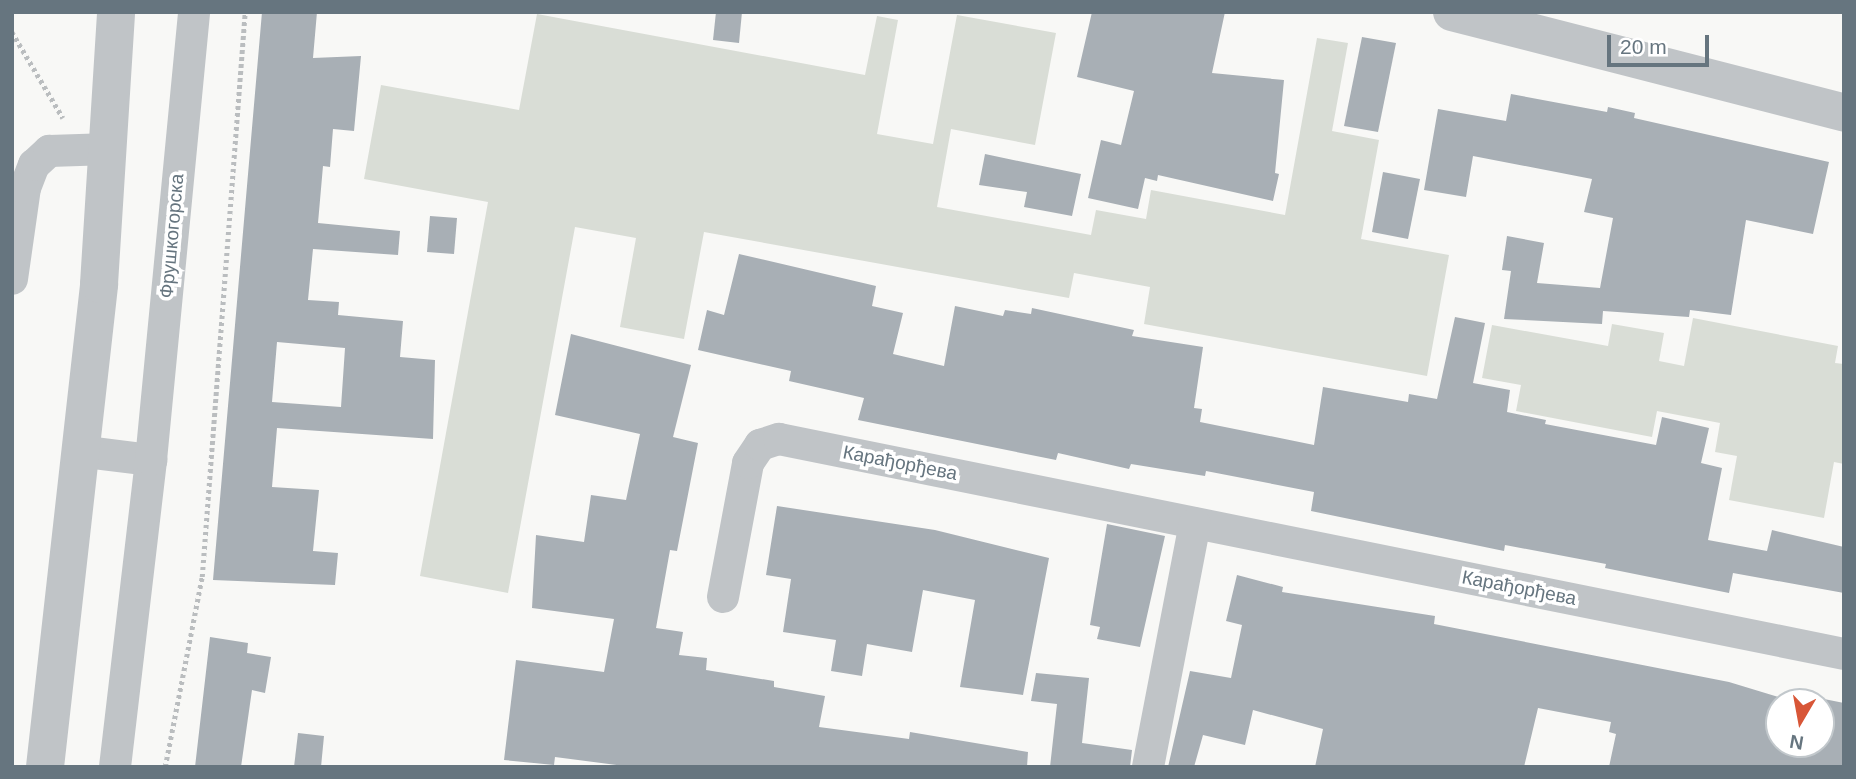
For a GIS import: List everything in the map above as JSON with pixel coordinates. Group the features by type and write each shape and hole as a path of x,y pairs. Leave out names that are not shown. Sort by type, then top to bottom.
{"street":[{"path":"116,12 116,52"},
{"path":"45,767 78,451 93,149 124,12"},
{"name":"Фрушкогорска","path":"115,767 151,460 194,12"},
{"path":"1452,12 1844,113"},
{"path":"12,279 25,188 34,165 49,151 93,149"},
{"name":"Карађорђева","path":"723,597 748,463 766,441 779,439 1844,654"},
{"path":"78,451 151,460"},
{"path":"1148,767 1195,523"}],"path":[{"path":"165,767 202,577 245,12"},
{"path":"12,32 70,130 93,149"}],"shaded area":[{"path":"537,14 865,75 877,16 898,20 877,134 933,144 957,15 1056,33 1035,145 951,129 937,207 1091,235 1096,210 1146,219 1151,190 1285,215 1317,38 1348,43 1332,131 1379,140 1361,239 1449,255 1427,376 1144,324 1150,287 1074,273 1069,298 704,232 684,339 620,327 636,238 575,227 508,593 420,576 488,202 364,179 381,85 519,110"},
{"path":"1693,318 1838,346 1835,363 1844,364 1844,464 1834,462 1824,518 1729,500 1737,456 1715,452 1720,423 1657,411 1652,437 1516,411 1521,385 1482,378 1492,325 1608,346 1612,324 1664,333 1659,361 1684,366"}],"building":[{"path":"262,12 317,12 313,58 361,56 354,131 333,129 330,167 323,166 318,223 400,231 398,255 313,249 308,300 339,302 338,315 403,321 400,357 435,360 433,439 277,428 272,487 319,490 313,551 338,553 335,585 213,580","holes":["277,342 345,348 341,407 272,402"]},
{"path":"716,12 742,12 739,43 713,40"},
{"path":"1092,12 1225,12 1212,73 1284,80 1275,173 1279,174 1273,201 1158,175 1157,181 1145,178 1138,209 1088,198 1101,140 1121,145 1134,91 1077,77"},
{"path":"1362,37 1396,43 1378,132 1344,126"},
{"path":"1511,94 1607,112 1608,107 1635,113 1634,118 1829,162 1813,234 1746,220 1731,315 1690,310 1689,317 1603,311 1602,324 1504,319 1511,271 1502,270 1507,236 1544,243 1537,283 1600,288 1613,218 1584,212 1592,179 1473,156 1466,197 1424,190 1438,109 1506,121"},
{"path":"985,154 1081,174 1072,216 1024,207 1027,192 979,185"},
{"path":"1383,172 1420,179 1408,239 1372,232"},
{"path":"430,216 457,218 454,254 427,252"},
{"path":"739,254 876,286 872,306 903,313 893,354 944,366 955,306 1003,316 1005,310 1031,314 1032,308 1134,330 1132,336 1203,347 1194,408 1202,409 1200,422 1314,445 1323,387 1408,402 1409,394 1437,399 1455,317 1485,323 1473,383 1510,390 1507,412 1546,420 1545,424 1656,445 1662,417 1709,428 1701,463 1722,468 1708,540 1767,551 1772,530 1844,547 1844,593 1733,573 1729,593 1605,568 1606,564 1505,545 1504,551 1311,511 1314,492 1206,471 1205,476 1131,464 1129,469 1058,453 1056,460 858,420 864,398 789,381 791,371 698,350 707,310 724,315"},
{"path":"571,334 691,365 673,437 698,443 677,551 670,550 656,628 683,632 679,655 707,658 706,670 774,681 774,687 825,696 819,727 909,739 910,732 1028,752 1027,767 632,767 555,757 554,765 504,760 516,660 604,672 614,619 532,608 536,535 584,542 591,495 626,500 640,434 555,415"},
{"path":"777,506 935,530 1049,558 1023,695 960,687 975,600 923,590 912,652 867,644 862,676 831,671 836,640 783,632 791,579 766,575"},
{"path":"1107,524 1165,536 1140,647 1097,639 1100,627 1090,625"},
{"path":"1237,575 1283,587 1282,592 1435,616 1434,624 1729,682 1765,693 1765,758 1835,758 1835,701 1844,703 1844,767 1609,767 1616,734 1609,732 1611,722 1538,708 1524,767 1315,767 1323,729 1253,710 1245,745 1203,735 1194,767 1168,767 1190,671 1231,678 1242,625 1226,621"},
{"path":"210,637 248,643 247,653 271,657 265,693 252,690 241,767 195,767"},
{"path":"1036,673 1089,678 1082,743 1132,750 1130,767 1050,767 1057,704 1031,701"},
{"path":"298,733 324,736 321,767 294,767"}]}
